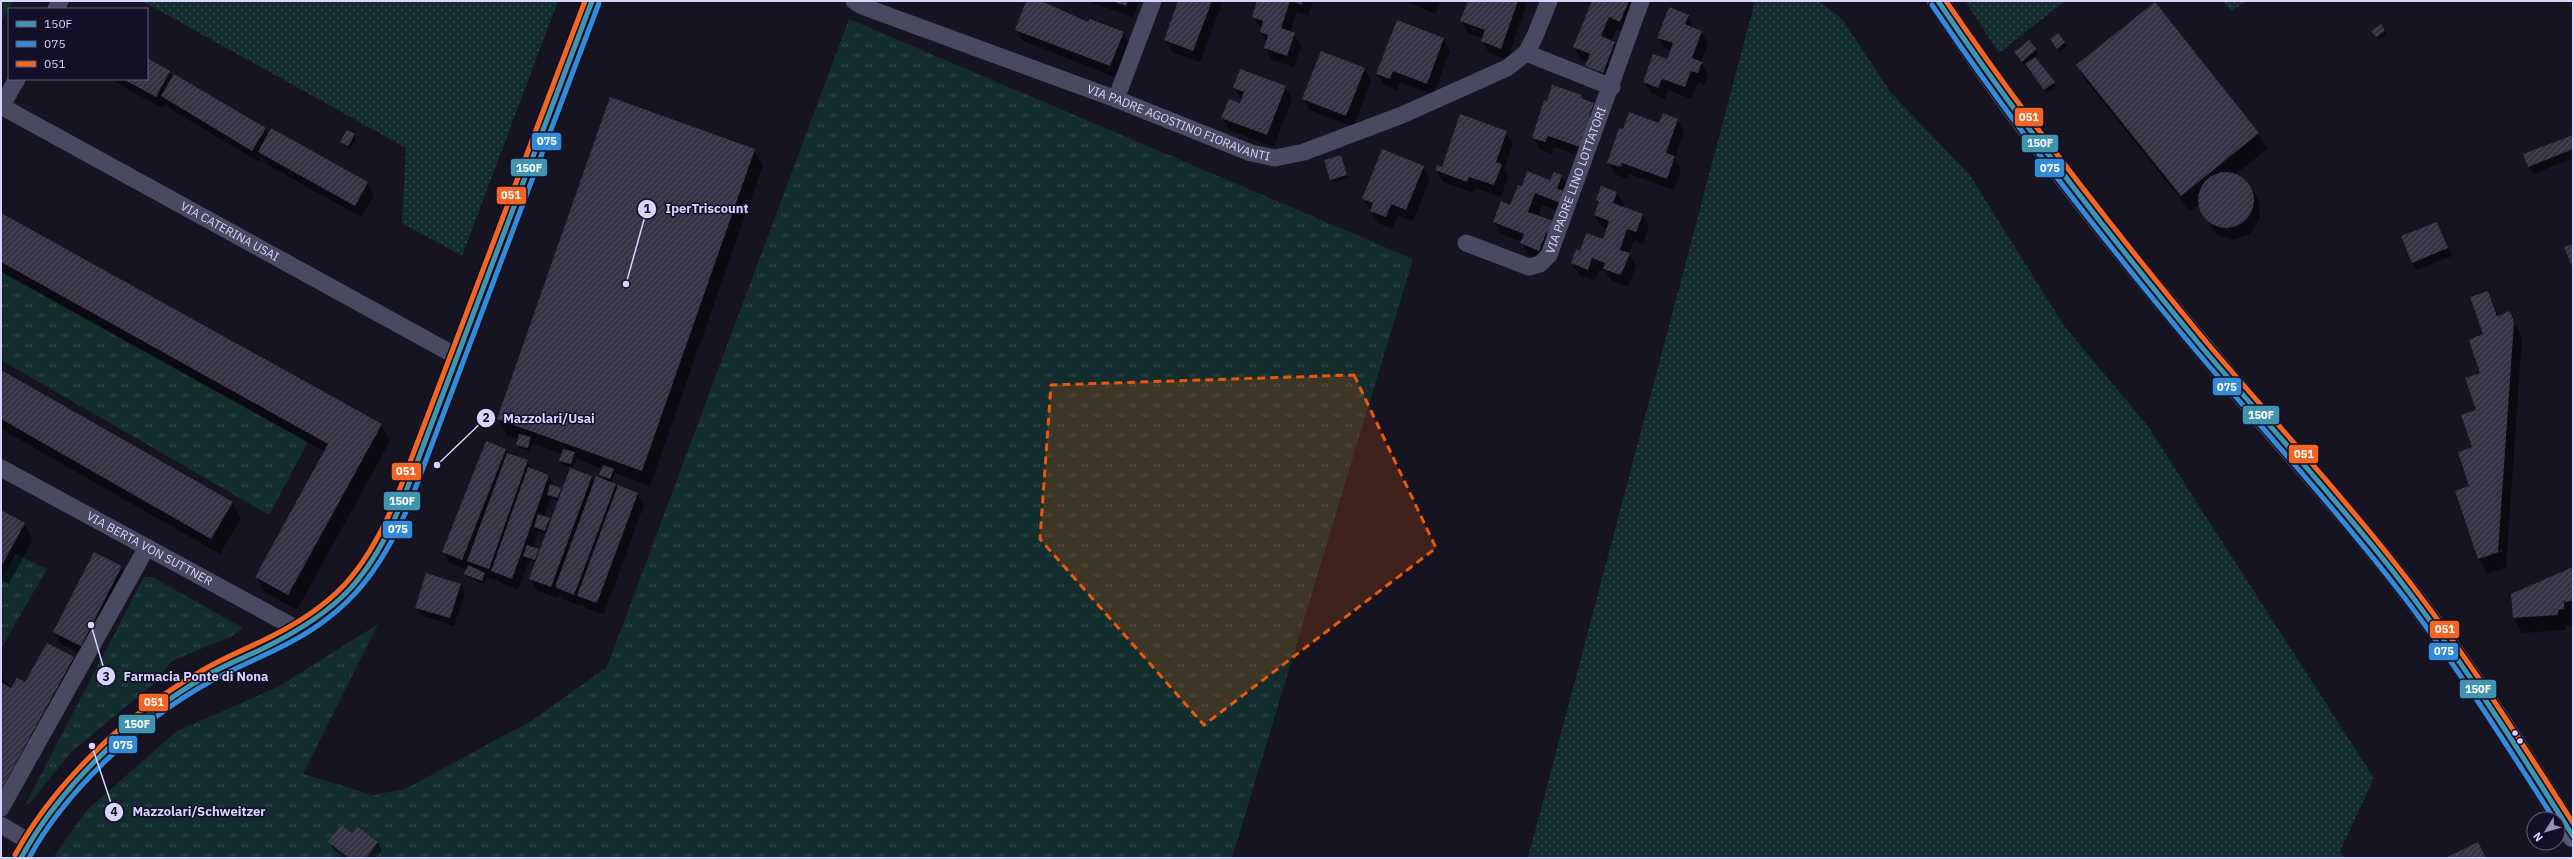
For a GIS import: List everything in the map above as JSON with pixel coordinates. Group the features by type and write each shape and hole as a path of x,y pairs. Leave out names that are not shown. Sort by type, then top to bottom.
{"main road":[{"path":"1938,1 2012,107 2114,239 2410,593 2462,665 2573,836"}],"street":[{"path":"21,858 28,841 73,787 128,732 153,711 202,679 299,630 330,609 343,598 368,568 378,552 458,357 592,1"},
{"path":"1116,99 1153,1"},
{"name":"VIA PADRE AGOSTINO FIORAVANTI","path":"858,4 1116,99 1251,153 1284,157 1402,115 1507,68 1526,53 1535,36 1549,1"},
{"name":"VIA PADRE LINO LOTTATORI","path":"1466,243 1528,267 1535,266 1545,260 1552,249 1612,87 1641,1"},
{"path":"1526,53 1612,87"},
{"path":"1,106 15,80"},
{"name":"VIA CATERINA USAI","path":"1,106 458,357"},
{"name":"VIA BERTA VON SUTTNER","path":"1,468 299,630"},
{"path":"1,808 147,548"},
{"path":"1,825 28,841"}],"highlighted area":[{"path":"1354,375 1436,548 1204,725 1040,539 1051,385"}],"green space":[{"path":"1,1 13,1 8,8 1,22"},
{"path":"142,1 558,1 462,256 402,223 406,148"},
{"path":"1755,1 1819,1 1843,20 1891,93 1969,174 2065,327 2147,425 2374,778 2340,851 2343,858 1528,858"},
{"path":"1965,1 2065,1 1999,53"},
{"path":"2223,1 2247,1 2231,11"},
{"path":"849,19 1413,259 1232,858 53,858 86,811 177,731 278,687 378,624 303,774 373,795 405,789 531,721 607,667"},
{"path":"1,271 308,442 269,515 1,360"},
{"path":"16,554 47,569 1,648 1,579"},
{"path":"144,577 152,577 243,628 232,636 172,661 152,685 71,752 30,803 25,805"}],"building":[{"path":"1026,1 1041,1 1088,22 1090,19 1124,32 1110,66 1015,30"},
{"path":"1112,1 1128,1 1126,6"},
{"path":"1178,1 1212,1 1193,51 1164,40"},
{"path":"1257,1 1290,1 1281,28 1295,33 1287,56 1264,48 1268,35 1260,32 1263,21 1252,17"},
{"path":"1292,1 1303,1 1302,5"},
{"path":"1468,1 1518,1 1501,49 1481,41 1485,30 1460,21"},
{"path":"1592,1 1629,1 1620,22 1609,17 1601,36 1615,42 1603,73 1585,66 1590,54 1573,47"},
{"path":"2155,2 2259,133 2181,196 2076,65"},
{"path":"1669,7 1689,15 1685,24 1702,31 1692,58 1702,62 1698,73 1691,71 1685,87 1662,79 1658,88 1643,82 1653,54 1667,59 1673,43 1657,38"},
{"path":"1397,20 1444,38 1427,84 1393,71 1390,79 1376,74"},
{"path":"2381,24 2385,31 2376,37 2371,31"},
{"path":"2058,33 2065,42 2057,49 2050,39"},
{"path":"2029,40 2037,49 2022,62 2014,52"},
{"path":"1321,51 1365,68 1346,116 1302,99"},
{"path":"2035,57 2055,82 2044,90 2025,64"},
{"path":"148,59 170,71 156,97 125,80 148,80"},
{"path":"1240,69 1286,86 1267,135 1221,118 1229,99 1240,103 1244,92 1233,88"},
{"path":"174,74 266,128 252,151 161,96"},
{"path":"1552,85 1582,95 1581,98 1594,103 1589,117 1593,118 1583,148 1548,136 1545,142 1532,138 1544,100 1547,101"},
{"path":"610,97 755,149 642,471 497,419"},
{"path":"1629,112 1659,123 1663,113 1678,119 1666,153 1675,156 1667,179 1622,163 1621,167 1607,163 1619,128 1623,129"},
{"path":"1460,114 1507,131 1496,162 1502,164 1494,185 1469,177 1467,182 1435,170 1437,165 1442,167"},
{"path":"271,128 368,182 355,206 258,152"},
{"path":"347,130 355,134 348,146 340,142"},
{"path":"2573,135 2573,149 2528,167 2523,154"},
{"path":"1382,149 1424,166 1406,210 1391,204 1386,217 1370,211 1373,203 1362,199"},
{"path":"1341,155 1347,175 1330,180 1324,160"},
{"path":"1527,171 1550,180 1554,172 1562,175 1557,189 1565,191 1560,203 1535,193 1528,212 1554,221 1549,234 1546,233 1539,251 1520,243 1524,234 1493,222 1501,201 1510,205 1518,185 1522,186"},
{"path":"2220,172 2232,172 2242,176 2250,184 2254,194 2254,206 2250,216 2242,224 2232,228 2220,228 2210,224 2202,216 2198,206 2198,194 2202,184 2210,176"},
{"path":"1601,186 1617,192 1613,203 1643,214 1636,232 1627,229 1620,250 1630,253 1621,275 1603,269 1605,263 1592,258 1588,270 1571,263 1576,249 1580,251 1586,233 1603,239 1609,221 1594,215 1599,202 1596,200"},
{"path":"1,213 382,424 288,595 255,577 328,444 1,262"},
{"path":"2437,222 2448,248 2412,263 2401,236"},
{"path":"2573,244 2573,269 2564,247"},
{"path":"2488,291 2497,316 2510,311 2514,322 2498,552 2478,559 2455,491 2469,486 2458,452 2472,447 2461,415 2476,410 2465,378 2480,373 2469,340 2483,334 2470,297"},
{"path":"1,370 233,502 211,539 1,419"},
{"path":"519,434 531,437 528,448 516,445"},
{"path":"486,441 506,449 462,560 442,552"},
{"path":"563,449 575,452 571,464 559,461"},
{"path":"507,453 528,460 489,569 467,561"},
{"path":"603,465 614,469 610,479 599,475"},
{"path":"528,467 549,475 512,579 491,571"},
{"path":"570,468 592,476 551,587 529,579"},
{"path":"596,476 616,484 574,595 555,587"},
{"path":"550,484 561,488 558,498 547,495"},
{"path":"618,485 638,493 597,603 577,596"},
{"path":"1,510 25,523 1,567"},
{"path":"538,514 550,518 545,531 534,527"},
{"path":"527,545 539,549 535,560 523,556"},
{"path":"94,552 122,566 81,646 53,632"},
{"path":"468,565 485,573 482,581 464,574"},
{"path":"2573,567 2573,601 2564,602 2564,609 2558,610 2558,615 2513,618 2511,594"},
{"path":"426,573 461,584 450,618 415,608"},
{"path":"47,643 74,657 1,790 1,685 2,683 11,688 17,678 25,682"},
{"path":"341,825 352,833 357,826 378,842 366,858 349,858 328,842"},
{"path":"2478,842 2486,858 2445,858"}],"transit line":[{"name":"051","path":"15,855 31,828 50,802 94,752 119,730 171,690 198,673 286,629 308,615 344,586 372,548 396,499 585,1"},
{"name":"150F","path":"21,858 37,831 56,805 99,757 123,735 149,714 209,674 266,647 314,619 333,605 350,589 378,552 402,502 592,1"},
{"name":"150F","path":"1938,1 2032,133 2132,261 2200,345 2369,541 2392,570 2486,701 2573,836"},
{"name":"051","path":"1946,1 2008,89 2073,176 2208,344 2351,509 2421,597 2488,692 2573,823"},
{"name":"075","path":"29,858 44,833 62,808 83,784 106,760 156,717 181,699 206,684 287,644 309,631 329,617 346,602 362,586 375,568 387,549 409,505 599,3"},
{"name":"075","path":"1932,5 2027,139 2094,226 2198,353 2328,504 2404,597 2463,679 2549,811"}],"place":[{"name":"IperTriscount","path":"626,284"},
{"name":"Mazzolari/Usai","path":"437,465"},
{"name":"Farmacia Ponte di Nona","path":"91,625"},
{"name":"Mazzolari/Schweitzer","path":"92,746"}]}
